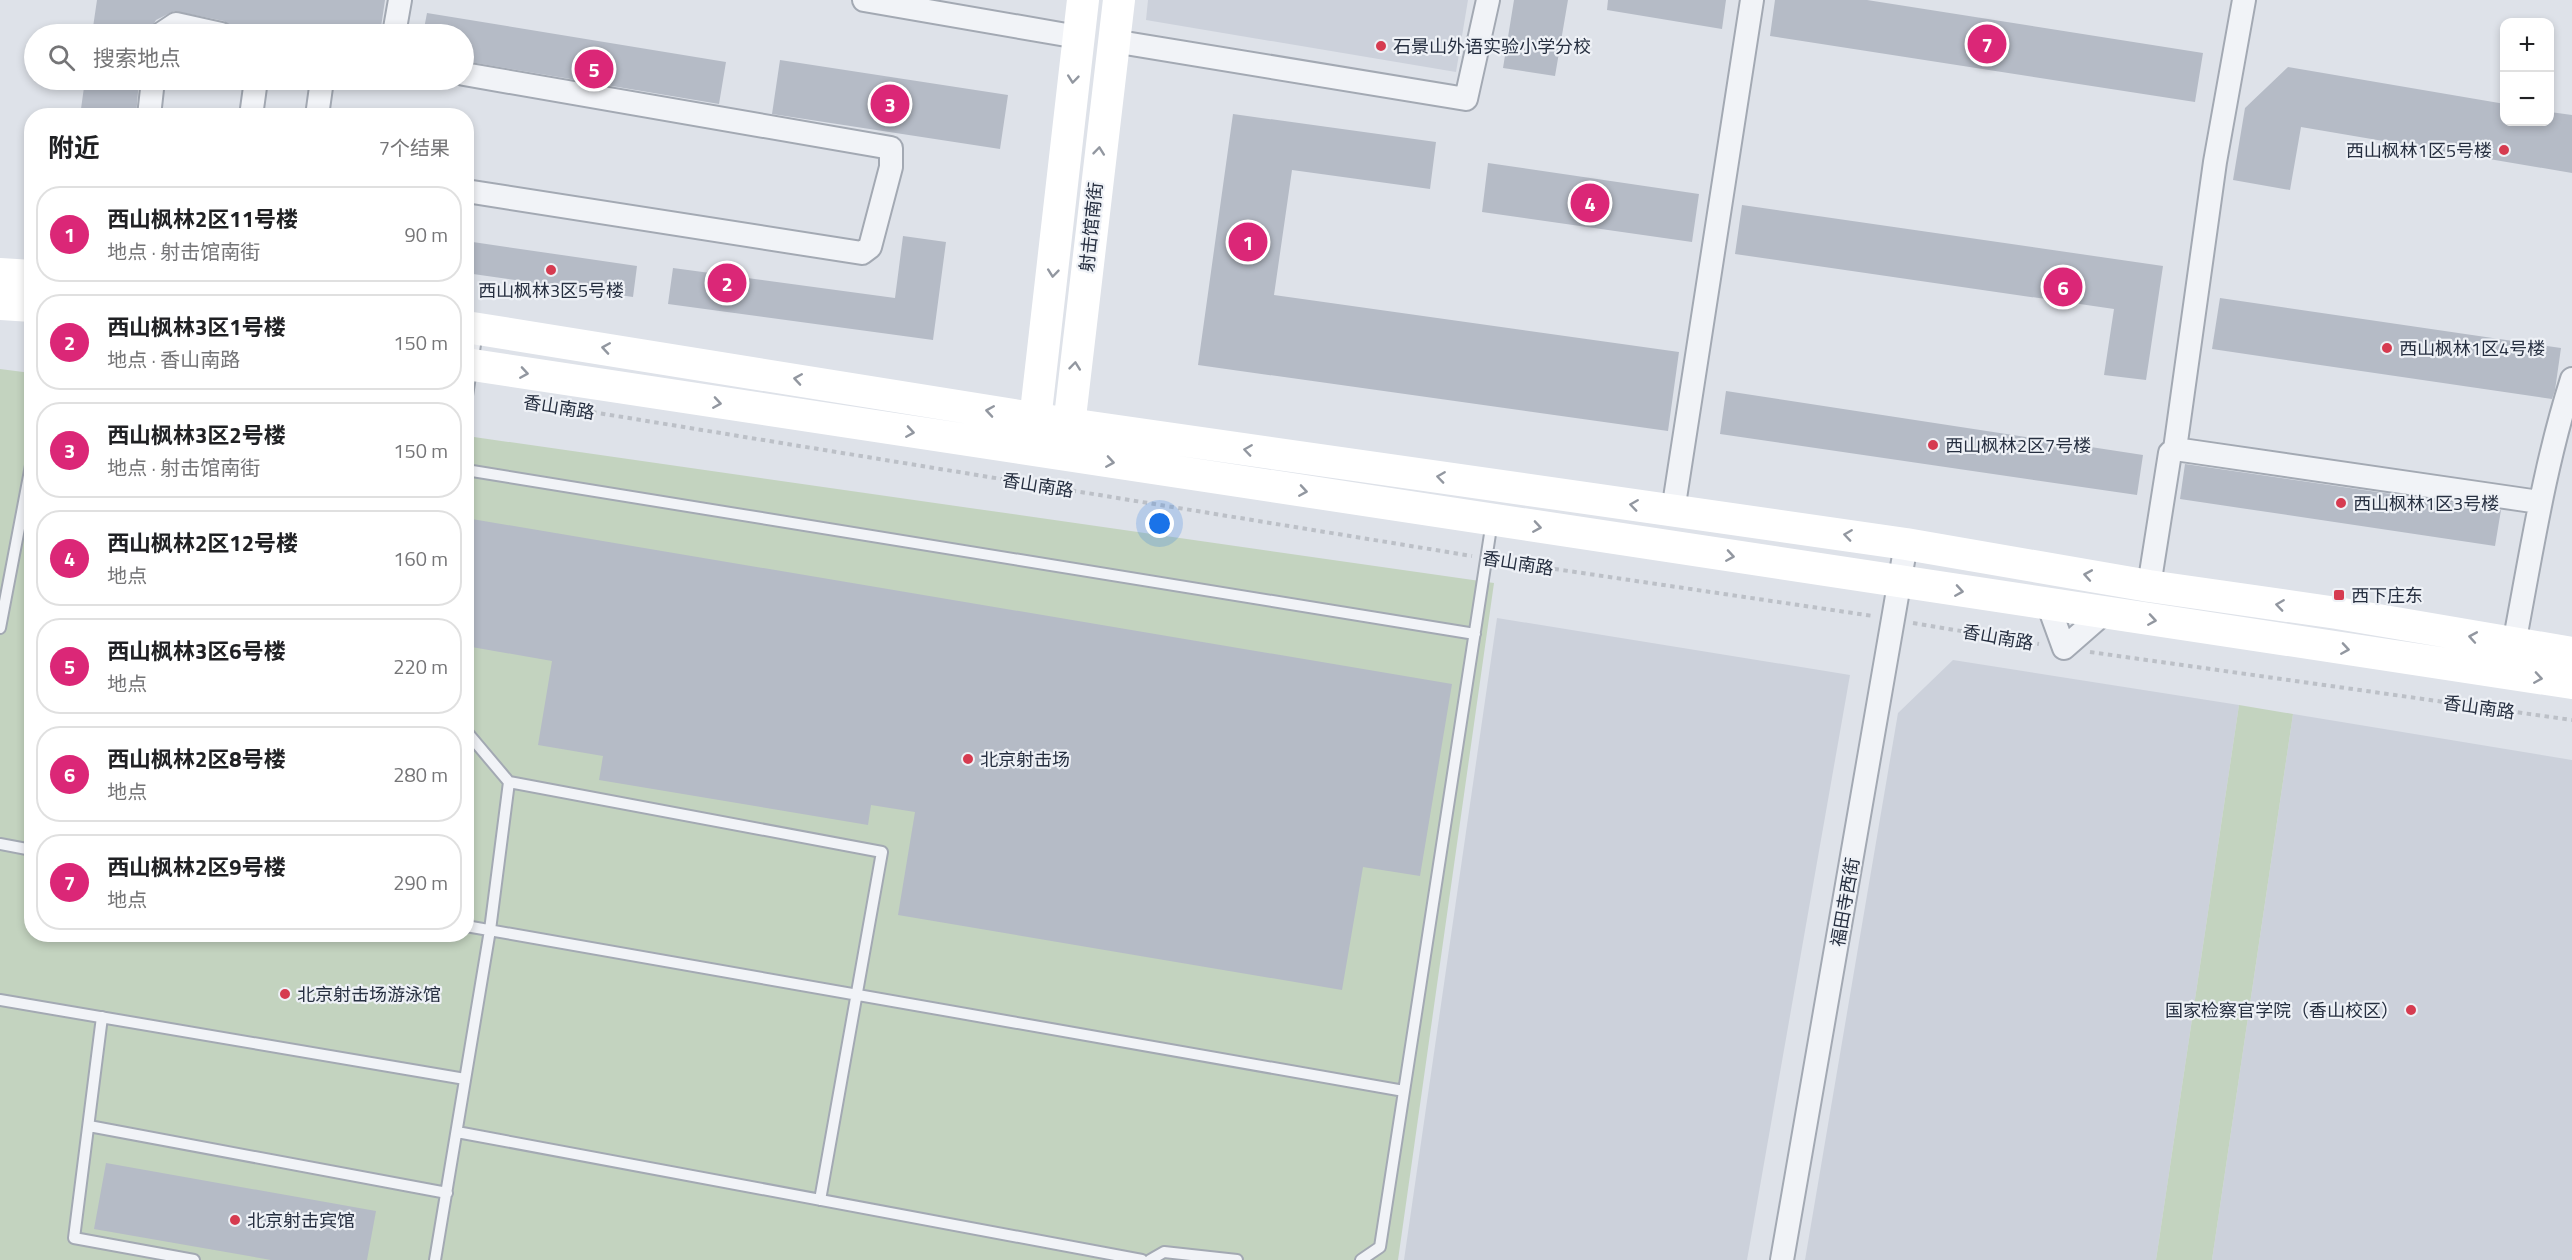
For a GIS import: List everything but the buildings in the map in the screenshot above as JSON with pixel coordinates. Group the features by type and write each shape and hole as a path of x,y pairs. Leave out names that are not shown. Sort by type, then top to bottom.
{"main road":[{"name":"射击馆南街","path":"1031,451 1083,0"},
{"name":"射击馆南街","path":"1065,455 1119,0"},
{"path":"0,274 24,276"},
{"path":"0,304 24,306"},
{"path":"474,328 1069,424 1906,543 2149,586 2337,613 2572,653"},
{"name":"香山南路","path":"474,366 2572,683"}],"street":[{"path":"396,24 400,0"},
{"path":"864,0 1078,37"},
{"path":"1113,42 1466,99 1488,0"},
{"path":"1673,511 1752,0"},
{"path":"2149,586 2170,453 2175,449 2215,162 2244,0"},
{"path":"474,76 891,148 891,167 870,247 862,253 474,192"},
{"path":"150,108 152,90"},
{"path":"252,108 255,90"},
{"path":"318,108 321,90"},
{"path":"2514,644 2539,502 2553,438 2572,380"},
{"path":"2175,449 2539,502"},
{"name":"福田寺西街","path":"1782,1260 1902,582 1906,543"},
{"path":"2048,604 2064,648 2104,613"}],"lane":[{"path":"474,471 1475,634"},
{"path":"0,628 24,502"},
{"path":"1361,1260 1380,1247 1492,520"},
{"path":"474,740 509,782 882,852 820,1200"},
{"path":"435,1260 490,930 509,782"},
{"path":"0,844 24,848"},
{"path":"474,927 1404,1091"},
{"path":"0,1000 465,1079"},
{"path":"102,1017 74,1238 186,1259"},
{"path":"89,1126 447,1193"},
{"path":"457,1132 1142,1260"},
{"path":"1150,1260 1164,1252 1237,1260"}],"path":[{"name":"香山南路","path":"585,411 1487,559 2064,648 2572,720"}],"shaded area":[{"name":"石景山外语实验小学分校","path":"1148,0 1468,0 1456,72 1146,20"},
{"path":"1497,618 1850,675 1747,1260 1404,1260"},
{"path":"1953,660 2239,705 2156,1260 1805,1260 1898,713"},
{"name":"国家检察官学院（香山校区）","path":"2293,714 2572,760 2572,1260 2212,1260"}],"green space":[{"name":"北京射击场","path":"0,369 24,372 24,942 474,942 474,437 1494,583 1398,1260 0,1260"},
{"path":"2239,705 2293,714 2212,1260 2156,1260"}],"place":[{"name":"西山枫林2区9号楼","path":"1987,44"},
{"name":"石景山外语实验小学分校","path":"1381,46"},
{"name":"西山枫林3区6号楼","path":"594,69"},
{"name":"西山枫林3区2号楼","path":"890,104"},
{"name":"西山枫林1区5号楼","path":"2504,150"},
{"name":"西山枫林2区12号楼","path":"1590,203"},
{"name":"西山枫林2区11号楼","path":"1248,242"},
{"name":"西山枫林3区5号楼","path":"551,270"},
{"name":"西山枫林3区1号楼","path":"727,283"},
{"name":"西山枫林2区8号楼","path":"2063,287"},
{"name":"西山枫林1区4号楼","path":"2387,348"},
{"name":"西山枫林2区7号楼","path":"1933,445"},
{"name":"西山枫林1区3号楼","path":"2341,503"},
{"name":"西下庄东","path":"2339,595"},
{"name":"北京射击场","path":"968,759"},
{"name":"北京射击场游泳馆","path":"285,994"},
{"name":"国家检察官学院（香山校区）","path":"2411,1010"},
{"name":"北京射击宾馆","path":"235,1220"}]}
